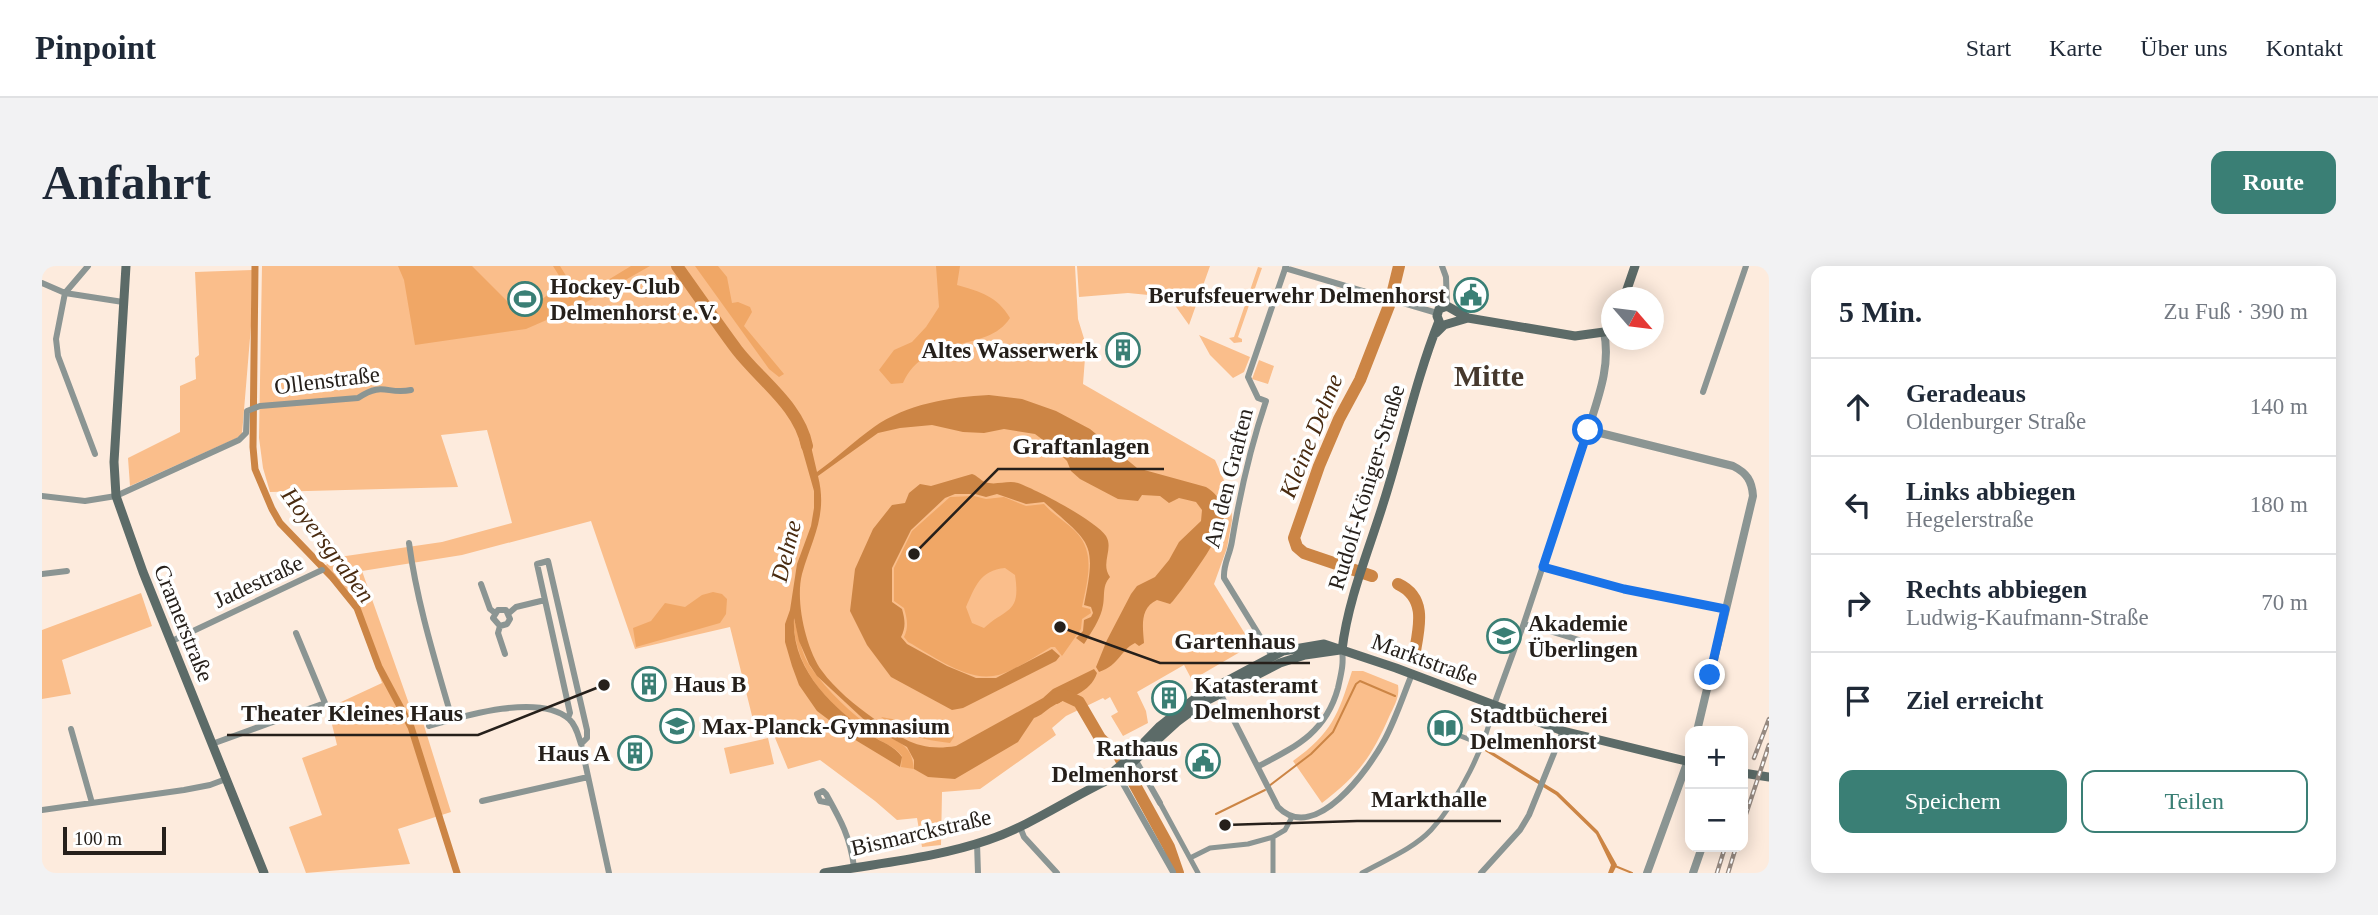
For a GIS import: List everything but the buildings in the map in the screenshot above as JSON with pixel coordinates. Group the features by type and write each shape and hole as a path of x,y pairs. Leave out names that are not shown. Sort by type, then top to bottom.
{"main road":[{"name":"Cramerstraße","path":"125,266 114,462 116,496 143,572 264,873"},
{"path":"1628,287 1635,266"},
{"path":"1468,318 1451,309 1441,308 1443,320 1468,318 1575,336 1601,330"},
{"name":"Rudolf-Königer-Straße","path":"1342,650 1345,620 1432,338 1451,309"},
{"name":"Marktstraße","path":"1219,690 1272,656 1308,645 1324,644 1407,672 1563,732 1685,759"},
{"path":"1219,690 1293,659 1342,650"},
{"name":"Bismarckstraße","path":"824,873 977,843 1020,827 1099,784 1126,765 1181,708 1219,690"},
{"path":"1748,774 1769,778"}],"street":[{"path":"88,266 65,293 56,339 58,356 95,454"},
{"path":"1442,266 1451,309"},
{"path":"1703,392 1746,266"},
{"path":"1286,267 1398,302 1443,320"},
{"name":"An den Graften","path":"1272,656 1224,579 1223,566 1231,546 1242,483 1266,401 1258,398 1248,377 1286,267"},
{"path":"42,283 65,293 123,302"},
{"path":"1362,873 1404,850 1430,831 1452,801 1481,744 1588,430 1606,363 1607,350"},
{"name":"Ollenstraße","path":"42,496 85,501 116,496 240,440 246,433 247,411 260,406 358,397 369,390 379,388 411,390"},
{"path":"1588,430 1733,466 1749,478 1753,496 1699,726"},
{"path":"409,543 422,618 452,719"},
{"path":"568,718 537,564 548,561 587,730 587,738 581,744"},
{"path":"1543,567 1624,589 1725,609"},
{"name":"Jadestraße","path":"172,641 322,570"},
{"path":"42,573 67,571"},
{"path":"481,584 490,609 495,613"},
{"path":"509,613 516,607 545,600"},
{"path":"500,626 494,620 495,613 501,609 509,613"},
{"path":"500,626 507,624 509,613"},
{"path":"1524,624 1579,640"},
{"path":"500,626 498,632 505,654"},
{"path":"212,744 325,703 296,633"},
{"path":"1259,766 1304,741 1319,727 1330,711 1337,691 1344,664 1342,650"},
{"path":"1219,690 1278,807 1292,817 1303,819 1316,815 1333,802 1367,769 1383,742 1407,672"},
{"path":"429,726 485,712 537,708 568,718 581,744 609,873"},
{"path":"71,729 92,803"},
{"path":"1433,731 1449,737 1453,733 1481,744"},
{"path":"1481,873 1520,830 1529,815 1563,732"},
{"path":"1126,765 1160,803 1198,873"},
{"path":"1126,765 1173,872"},
{"path":"1647,873 1685,771"},
{"path":"482,801 588,777"},
{"path":"42,810 210,785 226,779"},
{"path":"830,803 841,818 854,867"},
{"path":"1190,858 1210,848 1248,844 1273,837 1284,830 1292,817"},
{"path":"1020,827 1024,837 1057,873"},
{"path":"1273,837 1273,873"},
{"path":"977,843 978,873"},
{"path":"1693,873 1700,852"}],"shaded area":[{"path":"262,266 1075,266 1078,319 1086,345 1083,384 1215,460 1231,496 1232,520 1227,548 1214,584 1252,645 1192,680 1184,665 1137,692 1146,711 1148,723 1123,736 1111,716 1118,712 1110,697 1066,716 1052,728 1056,735 980,789 942,792 941,845 922,847 917,818 897,820 820,760 788,769 773,733 757,736 730,627 635,649 591,521 462,555 362,571 414,718 421,716 451,812 398,829 410,864 306,873 289,827 322,815 302,758 337,745 328,708 382,683 355,611 343,593 319,569 339,557 442,542 512,523 487,430 441,435 458,487 270,492 259,438"},
{"path":"398,266 472,266 522,316 563,282 553,266 560,266 573,287 585,294 631,266 650,266 583,304 526,329 415,345 404,280"},
{"path":"695,266 718,266 727,277 732,303 738,302 750,307 752,312 744,326 784,374 779,377 769,369"},
{"path":"936,266 960,266 957,285 994,300 1010,318 1000,329 987,336 926,356 913,367 903,383 891,384 879,370 894,350 912,342 939,307"},
{"path":"1077,266 1210,266 1189,325 1169,297 1128,293 1079,297"},
{"path":"1258,267 1262,268 1238,337 1242,342 1234,343 1229,338 1234,337"},
{"path":"252,270 251,326 242,434 130,486 128,458 180,432 180,386 196,379 195,358 199,355 195,272"},
{"path":"1199,335 1250,357 1244,372 1233,378 1210,355"},
{"path":"1259,360 1274,366 1268,384 1252,379"},
{"path":"989,395 1022,399 1056,411 1090,429 1137,468 1206,487 1220,500 1224,519 1210,548 1173,601 1170,604 1157,600 1147,608 1143,619 1144,643 1130,646 1111,666 1099,672 1096,667 1107,640 1131,594 1137,586 1155,577 1179,542 1201,521 1202,510 1196,502 1179,498 1169,503 1160,496 1142,495 1138,501 1118,499 1080,479 1055,449 1035,434 1004,429 984,433 963,432 932,425 878,433 818,476 821,490 820,515 800,585 803,624 816,662 827,678 852,702 883,725 902,738 921,745 956,746 1043,698 1053,689 1094,669 1097,673 1084,690 1034,718 1018,742 955,779 928,777 914,769 914,760 907,747 873,728 817,676 799,641 794,618 799,654 817,686 857,724 899,753 902,757 900,767 857,741 817,711 799,685 785,642 785,624 790,610 797,564 811,526 814,491 799,438 804,429 807,429 817,472 874,427 900,413 944,400"},
{"path":"972,474 989,483 1018,483 1078,514 1100,529 1108,541 1106,567 1110,577 1101,614 1084,644 1076,638 1083,631 1084,620 1093,613 1091,607 1084,605 1090,568 1089,555 1081,536 1044,502 1026,504 997,494 986,497 955,494 945,498 911,530 892,568 892,602 902,609 904,620 901,637 907,644 947,666 976,678 996,678 1052,649 1060,656 1056,661 963,708 952,710 891,677 867,645 850,611 855,569 873,529 892,505 905,503 909,493 920,484 931,486"},
{"path":"950,497 1004,497 1026,506 1044,504 1083,541 1089,568 1082,607 1090,609 1091,613 1082,619 1081,629 1062,656 1055,647 1051,647 1007,672 982,676 949,665 908,642 904,637 907,619 904,608 894,601 894,568 912,531","holes":["1005,568 1015,575 1016,597 1010,608 984,628 972,623 966,607 984,576"]},
{"path":"713,592 722,594 727,599 726,614 720,623 636,647 633,628 651,621 665,603 685,607 702,595"},
{"path":"141,593 152,626 62,660 71,694 42,699 42,630"},
{"path":"793,617 804,656 818,677 857,716 904,746 909,751 914,769 901,767 902,756 899,752 871,735 828,699 807,671 800,655"},
{"path":"1352,671 1363,671 1398,685 1397,697 1376,744 1362,765 1322,803 1293,761 1317,741 1332,722"},
{"path":"881,717 926,725 943,734 953,733 954,737 950,743 921,738 898,729"},
{"path":"768,738 774,764 730,774 724,748"},
{"path":"1486,748 1558,792 1598,831 1617,865 1613,873 1608,873 1611,865 1596,834 1556,795 1485,751"}],"waterway":[{"name":"Hoyersgraben","path":"255,266 255,469 280,523 332,577 357,608 379,667 411,727 457,873"},
{"name":"Delme","path":"677,266 737,350 788,406 803,432 807,446"},
{"name":"Kleine Delme","path":"1372,576 1304,553 1297,547 1294,538 1319,466 1339,419 1360,380 1390,303 1399,266"},
{"name":"Kleine Delme","path":"1398,584 1408,590 1418,606 1419,625 1414,656"},
{"path":"1269,786 1311,754 1333,732 1356,684 1360,681 1395,696"},
{"name":"Delme","path":"1056,698 1062,694 1079,702 1100,738 1119,756 1169,847 1178,873"},
{"path":"1216,814 1265,790"},
{"path":"1615,866 1632,873"}],"railway":[{"path":"1754,758 1769,719"},
{"path":"1748,808 1769,745"},
{"path":"1717,873 1723,852"},
{"path":"1728,873 1734,852"}],"place":[{"name":"Berufsfeuerwehr Delmenhorst","path":"1471,295"},
{"name":"Hockey-Club Delmenhorst e.V.","path":"525,299"},
{"name":"Altes Wasserwerk","path":"1123,350"},
{"name":"Graftanlagen","path":"914,554"},
{"name":"Gartenhaus","path":"1060,627"},
{"name":"Akademie Überlingen","path":"1504,636"},
{"name":"Haus B","path":"649,684"},
{"name":"Theater Kleines Haus","path":"604,685"},
{"name":"Katasteramt Delmenhorst","path":"1169,698"},
{"name":"Max-Planck-Gymnasium","path":"677,726"},
{"name":"Stadtbücherei Delmenhorst","path":"1445,728"},
{"name":"Haus A","path":"635,753"},
{"name":"Rathaus Delmenhorst","path":"1203,761"},
{"name":"Markthalle","path":"1225,825"}],"district":[{"name":"Mitte","path":"1489,376"}],"route":[{"path":"1588,430 1543,567 1624,589 1725,609 1710,675"}]}
